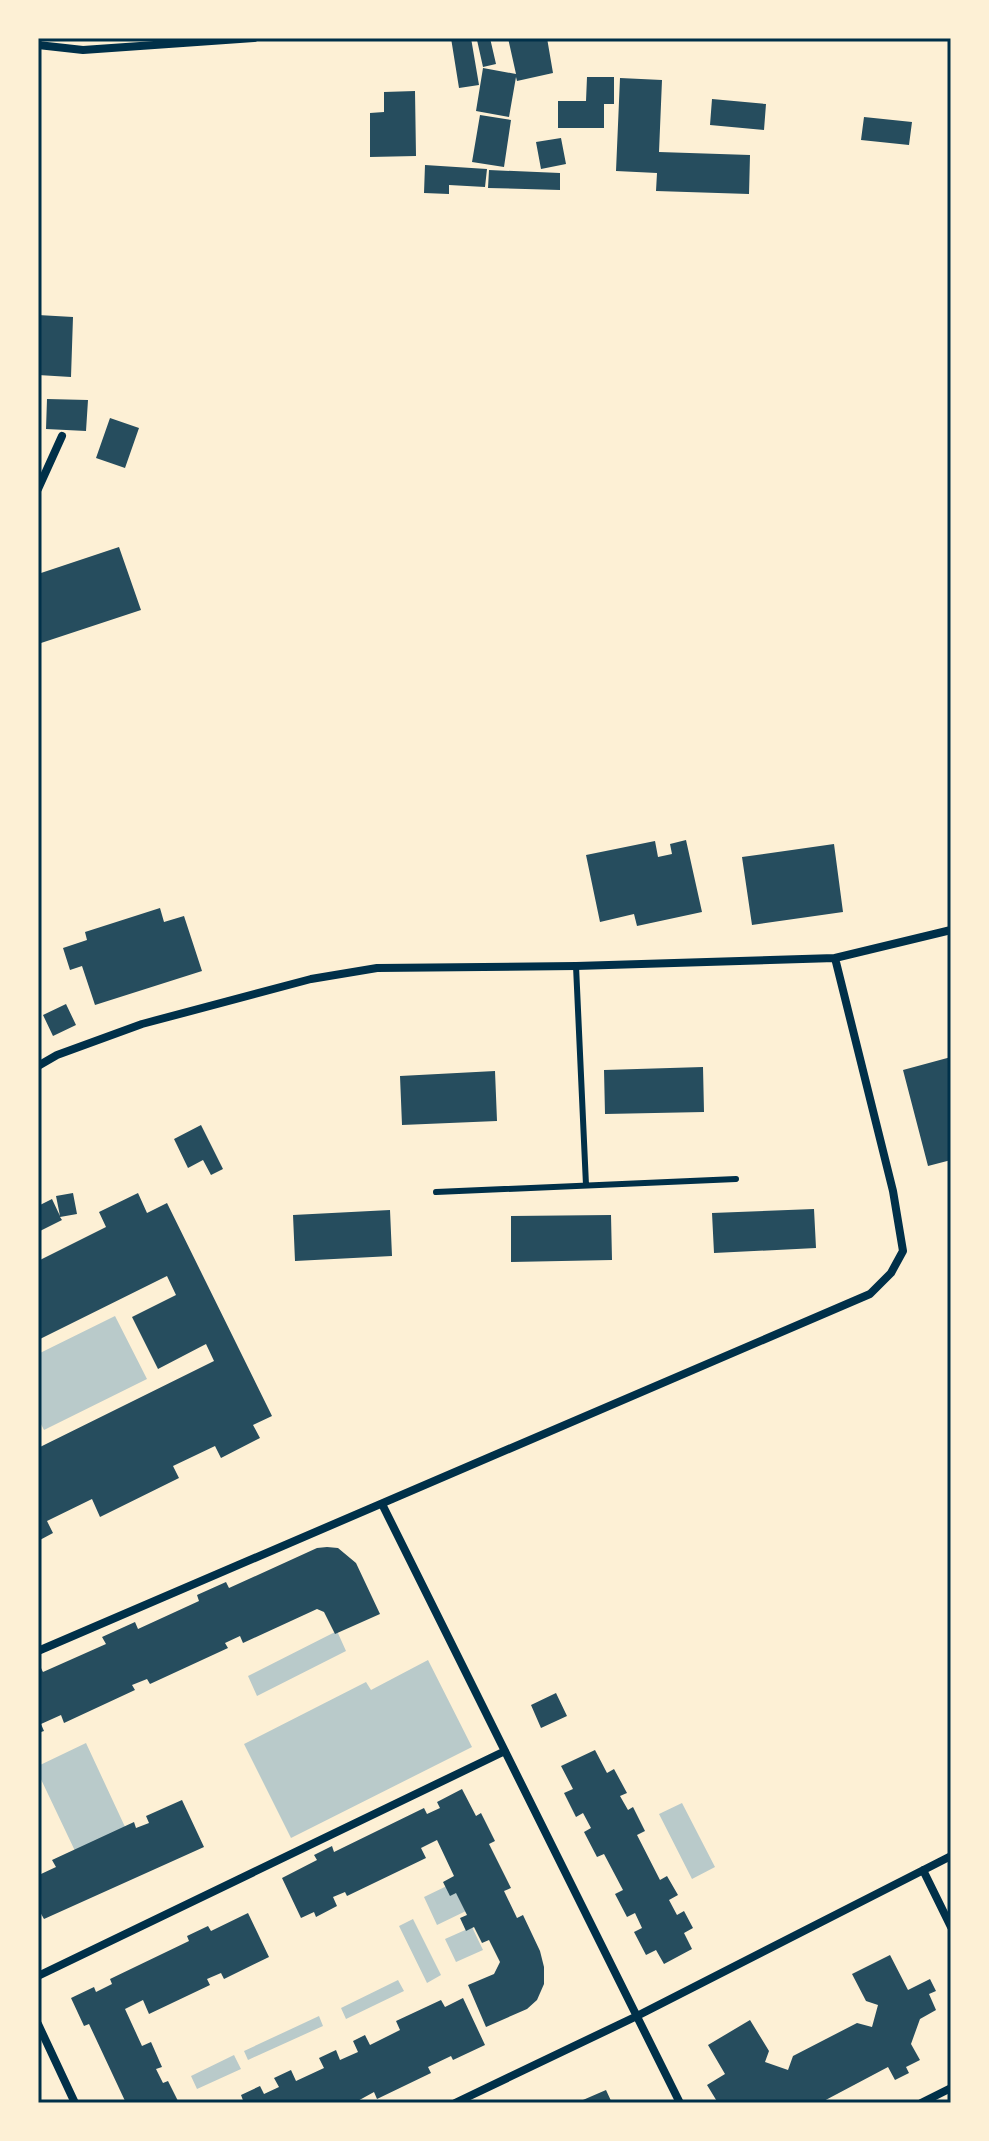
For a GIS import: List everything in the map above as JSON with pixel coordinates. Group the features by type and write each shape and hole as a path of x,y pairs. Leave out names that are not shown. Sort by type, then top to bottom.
{"street":[{"path":"38,45 83,50 254,38"},
{"path":"38,489 62,436"},
{"path":"38,1066 57,1055 142,1024 311,979 377,968 835,958 951,930"},
{"path":"38,1651 870,1294 891,1273 903,1251 900,1221 835,958"},
{"path":"382,1504 680,2103"},
{"path":"38,1976 505,1751"},
{"path":"455,2103 637,2016 951,1856"},
{"path":"923,1870 951,1927"},
{"path":"38,2024 75,2103"},
{"path":"921,2103 951,2088"}],"lane":[{"path":"576,966 586,1185"},
{"path":"436,1192 736,1179"}],"shaded area":[{"path":"115,1316 147,1379 44,1430 38,1418 38,1354"},
{"path":"337,1631 346,1651 257,1696 248,1676"},
{"path":"428,1660 472,1747 291,1838 244,1744 366,1682 371,1690"},
{"path":"86,1743 126,1829 76,1853 38,1773 38,1766"},
{"path":"682,1803 715,1867 692,1879 659,1814"},
{"path":"453,1883 466,1911 437,1925 424,1897"},
{"path":"413,1919 441,1975 427,1983 399,1926"},
{"path":"472,1927 483,1950 456,1962 445,1939"},
{"path":"398,1980 404,1991 346,2019 341,2008"},
{"path":"319,2016 323,2026 248,2060 244,2051"},
{"path":"234,2055 241,2069 197,2089 191,2076"}],"building":[{"path":"451,38 471,38 479,85 459,88"},
{"path":"490,38 496,64 483,67 477,40"},
{"path":"508,38 547,38 553,73 517,81 516,77 509,117 476,111 483,68 516,74"},
{"path":"587,77 614,77 614,104 604,104 604,128 558,128 558,101 586,101"},
{"path":"620,78 662,80 659,152 750,155 749,194 656,191 657,173 616,171"},
{"path":"415,91 416,156 370,157 370,113 384,112 384,92"},
{"path":"712,99 766,104 764,130 710,125"},
{"path":"480,115 511,120 504,167 472,162"},
{"path":"864,117 912,122 909,145 861,140"},
{"path":"561,138 566,164 541,169 536,142"},
{"path":"425,165 487,169 485,187 449,185 449,194 424,193"},
{"path":"489,170 560,173 560,190 488,188"},
{"path":"38,315 73,317 71,377 38,375"},
{"path":"47,399 88,400 86,431 46,429"},
{"path":"110,418 139,428 125,468 96,458"},
{"path":"119,547 141,610 38,644 38,574"},
{"path":"686,840 702,912 637,926 634,914 600,922 586,855 655,841 658,857 672,854 670,844"},
{"path":"834,844 843,912 752,925 742,857"},
{"path":"160,908 164,922 184,916 202,971 95,1005 82,966 70,970 63,948 87,940 85,932"},
{"path":"66,1004 76,1025 53,1036 43,1015"},
{"path":"951,1057 951,1160 928,1166 903,1070"},
{"path":"703,1067 704,1112 605,1114 604,1070"},
{"path":"495,1071 497,1121 402,1125 400,1076"},
{"path":"201,1125 223,1169 211,1175 203,1160 188,1168 174,1139"},
{"path":"73,1193 77,1214 60,1217 62,1220 38,1232 38,1206 52,1199 60,1216 56,1196"},
{"path":"138,1193 147,1213 167,1203 272,1416 253,1425 260,1438 221,1458 215,1446 173,1466 179,1478 100,1517 92,1499 47,1521 53,1533 38,1541 38,1448 214,1361 206,1344 158,1369 132,1317 176,1295 167,1276 38,1340 38,1261 106,1227 99,1212"},
{"path":"814,1209 816,1248 714,1253 712,1213"},
{"path":"390,1210 392,1256 295,1261 293,1215"},
{"path":"611,1215 612,1260 511,1262 511,1216"},
{"path":"317,1548 338,1548 356,1563 380,1614 335,1634 324,1612 317,1609 243,1643 240,1636 225,1643 228,1648 150,1684 147,1679 132,1685 135,1690 64,1723 61,1715 41,1724 44,1731 38,1733 38,1667 43,1672 106,1644 102,1637 135,1622 138,1629 199,1601 197,1595 226,1582 229,1588"},
{"path":"556,1693 567,1716 541,1728 531,1705"},
{"path":"595,1750 607,1773 614,1769 627,1793 620,1796 628,1810 633,1807 645,1831 637,1835 660,1880 667,1876 678,1895 669,1900 677,1915 684,1911 693,1928 684,1933 692,1949 664,1964 656,1950 646,1955 634,1932 642,1928 635,1913 627,1917 615,1894 623,1890 604,1854 597,1857 584,1832 591,1828 583,1813 576,1817 564,1793 573,1789 561,1766"},
{"path":"462,1789 476,1816 481,1813 495,1841 489,1844 511,1888 504,1891 517,1918 523,1915 544,1967 544,1984 537,2000 527,2009 486,2027 468,1985 494,1974 500,1962 489,1940 482,1943 474,1927 466,1931 460,1918 467,1915 456,1893 450,1896 443,1882 454,1876 437,1840 421,1848 426,1858 347,1896 345,1892 333,1897 337,1906 316,1917 314,1912 301,1918 282,1878 317,1860 314,1855 332,1846 334,1852 424,1808 427,1814 440,1808 437,1802"},
{"path":"182,1800 204,1847 44,1919 38,1913 38,1867 41,1874 56,1867 52,1860 134,1822 136,1828 149,1823 146,1816"},
{"path":"248,1913 269,1957 224,1979 221,1973 207,1979 210,1985 149,2014 143,2000 125,2009 142,2046 151,2042 162,2067 156,2069 163,2083 168,2081 179,2103 126,2103 89,2024 84,2026 71,1998 94,1987 96,1992 112,1984 110,1979 189,1941 187,1936 208,1926 211,1931"},
{"path":"890,1955 908,1990 930,1979 936,1991 929,1994 936,2010 920,2019 911,2044 920,2060 906,2067 909,2073 895,2080 888,2067 820,2103 718,2103 707,2085 725,2074 708,2045 750,2020 769,2051 765,2062 788,2070 793,2056 857,2023 872,2027 878,2005 866,2001 852,1974"},
{"path":"463,1998 485,2045 453,2060 451,2056 428,2067 431,2073 377,2099 374,2092 354,2103 244,2103 241,2095 260,2086 264,2094 279,2087 274,2078 291,2070 296,2081 324,2068 319,2058 336,2050 340,2060 358,2052 353,2041 365,2035 370,2045 400,2030 396,2021 441,2000 445,2007"},
{"path":"606,2090 612,2103 576,2103"}]}
